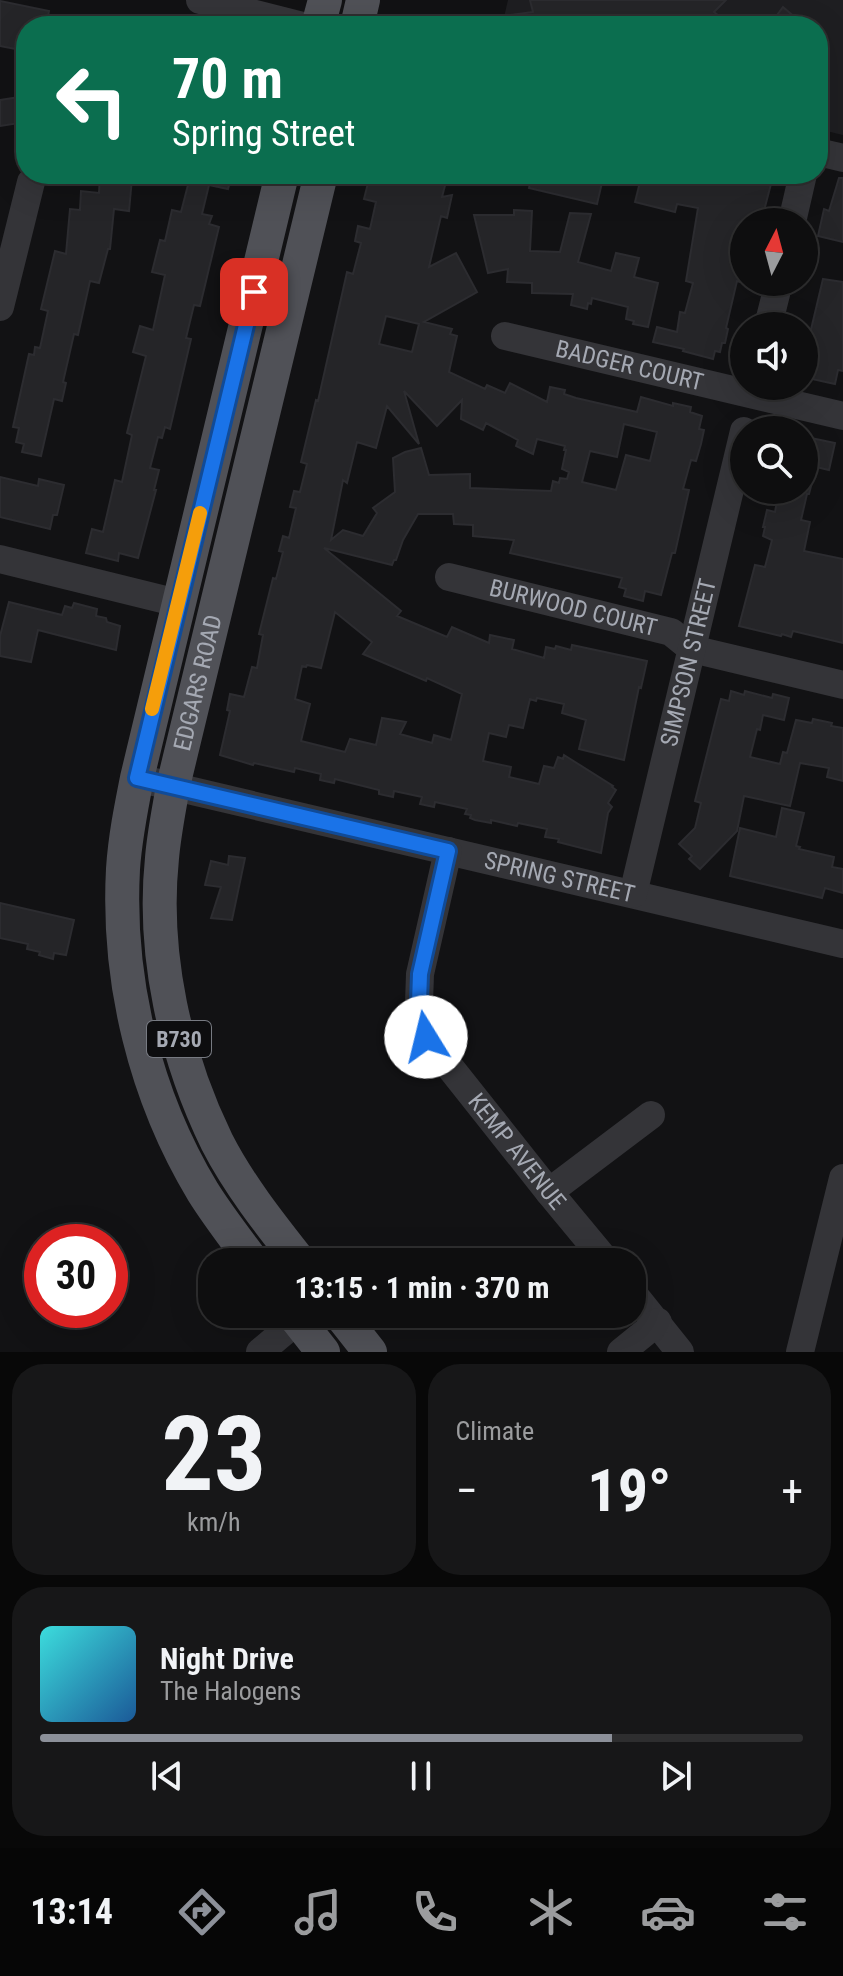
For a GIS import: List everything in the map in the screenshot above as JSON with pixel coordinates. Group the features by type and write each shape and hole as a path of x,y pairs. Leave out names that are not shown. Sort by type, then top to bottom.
{"main road":[{"name":"EDGARS ROAD","path":"242,1248 222,1221 185,1159 161,1104 139,1037 127,971 123,869 137,778 280,184"},
{"name":"EDGARS ROAD","path":"289,1248 240,1181 218,1144 197,1096 170,1006 160,893 161,859 173,786 319,184"},
{"path":"304,1328 323,1352"},
{"path":"351,1328 370,1352"}],"street":[{"path":"200,0 263,16"},
{"path":"0,307 31,184"},
{"path":"795,208 801,184"},
{"name":"BADGER COURT","path":"505,336 730,385"},
{"name":"BADGER COURT","path":"788,400 843,416"},
{"name":"SIMPSON STREET","path":"633,894 730,489"},
{"path":"0,559 178,603"},
{"name":"BURWOOD COURT","path":"449,577 671,632 692,649 843,685"},
{"name":"SPRING STREET","path":"137,778 843,944"},
{"name":"KEMP AVENUE","path":"448,851 420,974 419,1003 426,1037 595,1248"},
{"path":"549,1192 651,1115"},
{"path":"800,1352 843,1178"},
{"path":"646,1308 680,1352"},
{"path":"621,1352 658,1322"},
{"path":"260,1352 284,1328"}],"shaded area":[{"path":"508,0 843,0 843,135 828,131 828,16 504,16"}],"building":[{"path":"530,0 726,0 714,12 719,16 502,16 533,12"},
{"path":"0,1 49,11 48,16 16,16 16,49 0,46"},
{"path":"783,7 793,16 776,16"},
{"path":"16,98 16,124 0,126 0,100"},
{"path":"839,178 843,178 843,242 818,236 824,209 829,211"},
{"path":"100,184 131,184 129,211 114,209 110,249 99,283 90,281 78,335 74,334 62,401 54,399 41,456 22,452 24,444 16,442 19,428 13,427 29,354 34,355 35,347 40,348 48,311 41,309 55,251 66,254 70,209 80,210 81,191 99,193"},
{"path":"188,184 229,184 228,189 209,185 202,214 212,216 209,224 219,227 200,306 194,305 186,338 191,339 170,429 165,427 162,438 158,437 150,468 159,470 156,490 138,558 119,553 118,561 86,553 92,529 103,532 115,480 122,482 132,435 127,433 146,356 133,352 140,326 153,330 165,275 152,272 160,240 165,241 172,210 181,212"},
{"path":"368,184 445,184 442,197 452,195 447,218 441,216 429,267 456,253 477,292 424,322 452,329 450,334 457,336 449,372 485,389 487,385 505,393 510,383 547,402 550,387 565,390 564,394 576,398 637,412 641,397 673,406 673,403 691,407 690,412 702,416 699,429 704,430 701,444 696,461 691,460 683,489 689,490 675,553 672,553 661,595 645,591 643,601 624,596 626,589 619,587 622,578 510,553 514,540 473,536 473,525 454,524 453,514 418,514 392,565 324,548 401,611 397,616 447,637 452,627 489,643 490,635 514,640 512,649 544,658 546,647 571,650 572,645 647,661 624,760 579,749 586,720 562,713 564,704 537,698 536,701 530,699 523,728 509,725 506,737 489,733 483,761 511,767 509,777 539,784 544,766 554,768 558,757 563,759 564,755 613,786 616,790 608,803 612,807 608,813 601,853 545,837 547,829 475,820 465,814 467,809 435,802 434,807 420,804 422,797 394,791 393,797 379,794 379,790 335,779 334,783 320,780 321,774 295,768 294,772 253,765 220,755 230,711 227,710 230,694 244,697 252,667 257,668 263,635 259,634 283,552 279,551 283,536 289,538 296,508 290,507 294,491 300,492 307,464 301,462 347,272 353,274 361,243 355,241 358,226 370,229 376,202 364,199","holes":["386,316 419,324 412,352 379,344","404,391 437,426 462,400 461,419 483,430 486,423 518,440 516,446 533,454 537,439 565,446 562,469 569,472 567,479 560,478 559,483 553,481 551,491 470,488 470,474 429,475 421,448 405,452 393,458 395,492 373,508 377,513 363,536 343,530 331,540 343,480 347,483 357,442 376,448 387,406 419,444","624,424 657,432 650,461 626,455 616,490 582,482 590,451 617,457","335,612 372,642 363,654 462,694 451,740 434,735 432,743 400,734 406,722 382,718 376,745 350,739 345,752 301,741 310,704 295,699 302,666 321,668"]},
{"path":"530,184 602,184 597,204 529,188"},
{"path":"640,184 771,184 765,208 730,208 730,296 733,296 725,343 722,343 720,352 715,351 713,359 653,342 657,327 677,332 680,312 685,313 693,283 686,281 698,208 677,204 675,212 635,202"},
{"path":"514,210 532,211 530,251 560,252 570,213 591,214 578,262 611,271 616,253 639,258 634,277 658,283 648,327 626,319 628,307 592,298 587,309 571,305 573,294 532,293 532,283 507,282 508,269 488,273 474,215 514,215"},
{"path":"823,279 843,282 843,371 838,370 835,384 818,380 818,312 815,312"},
{"path":"818,439 835,443 829,470 818,467"},
{"path":"0,477 38,486 39,479 64,485 57,515 53,515 50,529 0,517"},
{"path":"776,504 805,504 801,520 810,522 804,551 843,559 843,643 793,631 791,637 739,626 755,565 765,567 772,540 763,536 767,510 775,512"},
{"path":"9,602 62,615 65,606 72,608 74,603 97,609 96,616 120,626 116,650 38,630 31,662 0,656 0,636"},
{"path":"731,691 744,695 745,691 772,698 773,694 789,698 784,720 763,715 750,757 780,764 783,752 787,753 796,720 812,723 813,719 843,728 843,781 827,777 829,768 800,763 790,806 744,796 737,831 700,869 679,844 695,828 701,803 695,801 716,718 721,699 729,701"},
{"path":"782,808 804,813 796,846 834,857 832,867 843,869 843,893 825,888 822,898 730,876 740,828 776,837"},
{"path":"229,856 245,858 232,920 211,918 221,887 205,885 211,861 228,865"},
{"path":"0,903 74,920 66,955 54,953 53,959 27,949 28,944 0,938"}],"slow traffic":[{"path":"152,709 200,513"}],"route":[{"path":"254,292 137,778 448,851 420,974 419,1003 426,1037"}]}
